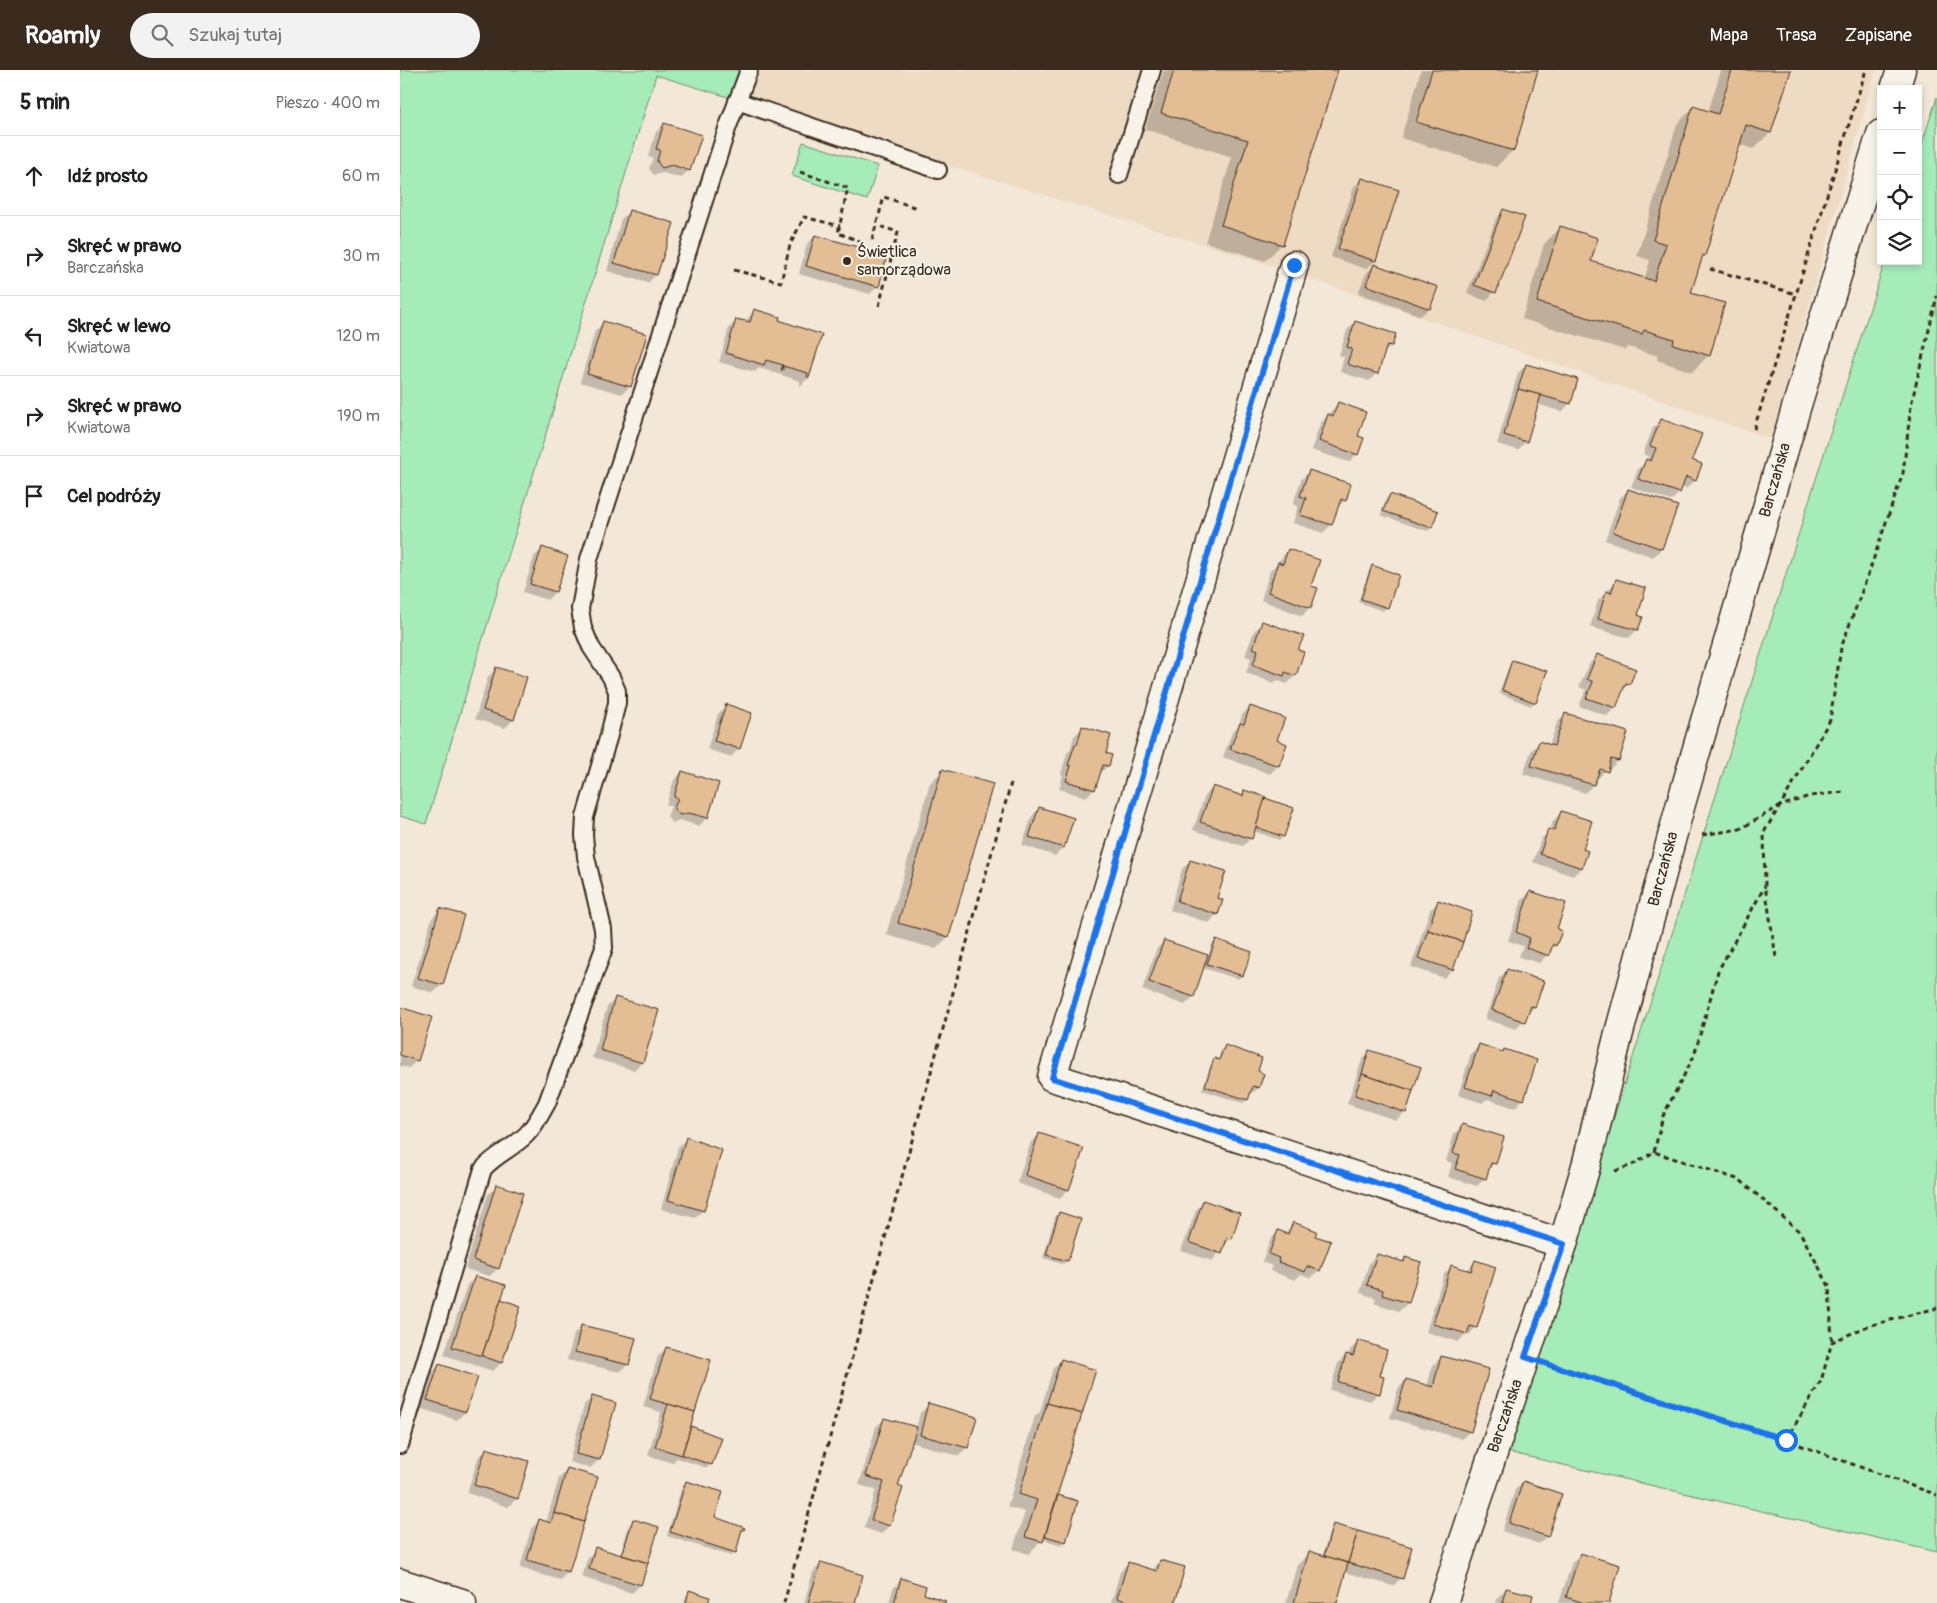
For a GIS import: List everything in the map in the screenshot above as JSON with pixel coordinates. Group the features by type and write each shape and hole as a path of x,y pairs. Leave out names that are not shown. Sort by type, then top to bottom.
{"street":[{"path":"1896,85 1901,70"},
{"name":"Barczańska","path":"1443,1603 1564,1244 1674,829 1798,405 1877,147"},
{"path":"1294,265 1052,1078 1564,1244"},
{"path":"400,1583 462,1603"}],"lane":[{"path":"400,1445 483,1169 492,1158 525,1136 547,1103 604,948 604,929 586,857 584,835 585,817 617,704 617,692 611,678 591,647 583,628 580,609 589,559 737,101 749,70"},
{"path":"1119,175 1152,70"},
{"path":"737,101 938,170"}],"path":[{"path":"1754,429 1866,70"},
{"path":"800,172 848,188 838,233 860,241"},
{"path":"872,240 884,197 917,208"},
{"path":"734,270 781,282 790,246 804,217 840,226"},
{"path":"879,306 898,232 882,227"},
{"path":"1710,269 1785,291"},
{"path":"1776,957 1765,886 1764,832 1830,720 1841,648 1870,572 1903,473 1911,405 1937,296"},
{"path":"784,1603 1011,783"},
{"path":"1674,829 1704,836 1740,829 1780,806 1810,796 1842,792"},
{"path":"1586,1166 1607,1173 1632,1165 1654,1152 1663,1116 1694,1056 1718,971 1765,886"},
{"path":"1654,1152 1740,1180 1800,1232 1828,1286 1832,1342 1822,1381 1786,1440"},
{"path":"1832,1342 1868,1326 1937,1308"},
{"path":"1525,1357 1786,1440 1937,1495"}],"shaded area":[{"path":"747,70 1876,70 1771,439 1279,268 738,100"}],"green space":[{"path":"400,70 747,70 738,100 656,75 426,824 400,816"},
{"path":"1937,97 1937,1552 1508,1452 1884,265 1922,265 1922,144"},
{"path":"803,142 878,166 867,200 792,176"}],"building":[{"path":"1174,70 1338,70 1283,245 1221,225 1248,140 1161,113"},
{"path":"1432,70 1538,70 1514,151 1416,122"},
{"path":"1732,70 1791,70 1771,133 1746,125 1705,256 1703,255 1691,293 1725,303 1710,356 1673,344 1674,339 1644,330 1642,334 1537,302 1560,226 1598,238 1591,261 1654,281 1666,244 1653,240 1693,106 1718,114"},
{"path":"664,123 702,135 690,171 672,165 662,168 658,163 660,150 656,149"},
{"path":"1362,178 1399,190 1376,261 1338,249"},
{"path":"1503,209 1525,217 1496,293 1474,285"},
{"path":"629,210 674,223 657,275 614,263"},
{"name":"Świetlica samorządowa","path":"815,235 887,255 879,287 806,266"},
{"path":"1374,264 1438,287 1430,309 1366,285"},
{"path":"754,309 780,317 779,320 822,335 809,378 807,377 808,373 783,366 783,370 781,370 783,365 766,360 764,365 726,353 736,319 750,322"},
{"path":"603,321 647,334 631,387 587,374"},
{"path":"1355,321 1396,334 1392,346 1387,345 1378,374 1347,364 1352,349 1347,347"},
{"path":"1526,364 1578,379 1571,404 1518,389"},
{"path":"1518,389 1541,395 1527,442 1504,435"},
{"path":"1338,402 1366,412 1358,436 1364,438 1358,455 1319,441 1328,414 1333,416"},
{"path":"1661,419 1702,434 1692,460 1702,464 1696,481 1686,477 1680,493 1638,479 1646,459 1651,461 1656,448 1650,446"},
{"path":"1309,470 1351,484 1346,501 1341,499 1332,525 1300,515 1306,498 1300,496"},
{"path":"1628,489 1678,506 1662,549 1613,532"},
{"path":"1390,494 1438,511 1432,528 1383,511"},
{"path":"542,547 568,556 556,592 530,584"},
{"path":"1288,549 1320,560 1311,586 1318,588 1311,608 1268,592 1278,562 1283,564"},
{"path":"1372,565 1399,575 1388,608 1361,599"},
{"path":"1616,579 1646,588 1638,615 1643,617 1638,630 1598,619 1606,591 1611,593"},
{"path":"1262,621 1304,636 1298,650 1304,652 1296,676 1285,672 1284,676 1253,665 1258,650 1253,648"},
{"path":"1597,654 1636,669 1630,684 1626,683 1616,708 1586,698 1593,682 1587,679"},
{"path":"1512,660 1547,671 1536,703 1502,690"},
{"path":"496,667 527,677 514,720 483,710"},
{"path":"726,704 752,713 740,749 714,741"},
{"path":"1250,706 1285,718 1277,740 1287,744 1279,766 1230,749 1240,723 1244,724"},
{"path":"1565,713 1628,732 1619,761 1611,759 1608,772 1600,769 1594,785 1531,766 1539,741 1554,746"},
{"path":"1082,726 1111,735 1106,753 1112,755 1109,766 1103,765 1095,790 1066,781 1071,766 1068,765 1075,744 1077,745"},
{"path":"942,769 993,784 949,937 898,923"},
{"path":"682,771 719,783 708,818 689,813 680,815 675,811 674,808 678,798 674,797"},
{"path":"1213,786 1243,796 1244,790 1266,797 1252,839 1200,822"},
{"path":"1265,798 1294,808 1284,837 1256,827"},
{"path":"1039,807 1074,818 1064,848 1029,837"},
{"path":"1561,811 1592,821 1583,849 1588,851 1582,868 1540,854 1548,829 1554,831"},
{"path":"1190,860 1226,871 1217,898 1223,900 1218,915 1177,901"},
{"path":"1530,891 1566,903 1557,929 1562,931 1556,946 1553,944 1549,956 1526,948 1530,938 1516,932"},
{"path":"1438,900 1472,912 1463,942 1428,930"},
{"path":"440,908 464,915 443,985 418,978"},
{"path":"1428,930 1463,942 1453,970 1418,958"},
{"path":"1216,939 1252,952 1243,976 1207,964"},
{"path":"1164,940 1208,955 1194,997 1149,982"},
{"path":"1507,969 1544,981 1535,1007 1531,1006 1525,1022 1492,1010"},
{"path":"615,997 659,1010 643,1063 600,1050"},
{"path":"400,1007 432,1017 418,1061 400,1055"},
{"path":"1479,1044 1503,1052 1504,1049 1537,1060 1524,1100 1494,1090 1492,1096 1465,1087"},
{"path":"1225,1045 1262,1058 1258,1071 1264,1074 1259,1088 1253,1086 1248,1100 1205,1086 1214,1058 1219,1060"},
{"path":"1369,1050 1421,1067 1413,1091 1362,1074"},
{"path":"1362,1074 1413,1091 1406,1113 1355,1095"},
{"path":"1462,1124 1504,1137 1496,1164 1491,1163 1486,1179 1455,1169 1460,1155 1453,1153"},
{"path":"1039,1133 1084,1148 1069,1190 1025,1175"},
{"path":"686,1137 722,1150 704,1211 668,1200"},
{"path":"496,1184 523,1193 499,1269 473,1260"},
{"path":"1203,1200 1240,1213 1232,1239 1227,1238 1222,1254 1189,1242"},
{"path":"1059,1212 1081,1219 1068,1261 1046,1255"},
{"path":"1293,1222 1317,1231 1315,1236 1331,1241 1320,1271 1307,1266 1305,1272 1278,1262 1279,1258 1269,1254 1278,1230 1288,1234"},
{"path":"1377,1254 1404,1262 1405,1257 1421,1262 1409,1303 1382,1295 1383,1290 1367,1285"},
{"path":"1475,1260 1496,1267 1477,1328 1470,1326 1467,1334 1433,1324 1451,1265 1471,1271"},
{"path":"475,1276 506,1285 482,1356 452,1347"},
{"path":"501,1299 521,1306 502,1363 482,1356"},
{"path":"581,1325 636,1338 629,1365 575,1352"},
{"path":"1358,1340 1387,1350 1380,1376 1384,1377 1380,1394 1338,1382 1346,1354 1353,1356"},
{"path":"666,1347 711,1360 695,1412 650,1399"},
{"path":"1441,1356 1489,1369 1471,1432 1397,1410 1406,1379 1433,1387"},
{"path":"1061,1359 1096,1370 1082,1414 1047,1403"},
{"path":"439,1364 478,1377 466,1412 427,1400"},
{"path":"592,1396 616,1403 600,1460 576,1454"},
{"path":"928,1403 977,1417 968,1448 920,1435"},
{"path":"1047,1403 1082,1414 1043,1542 1025,1537 1037,1500 1019,1494"},
{"path":"668,1404 695,1412 682,1455 655,1447"},
{"path":"884,1418 917,1427 898,1486 903,1488 890,1526 871,1520 884,1482 866,1476"},
{"path":"691,1426 722,1438 712,1465 682,1455"},
{"path":"486,1448 529,1461 518,1499 474,1485"},
{"path":"567,1468 598,1477 584,1522 554,1513"},
{"path":"686,1481 723,1492 715,1517 745,1528 744,1530 742,1529 736,1553 670,1532"},
{"path":"1523,1481 1562,1494 1548,1537 1509,1523"},
{"path":"1058,1495 1078,1501 1066,1542 1045,1536"},
{"path":"554,1513 584,1522 569,1572 527,1560 539,1519 551,1523"},
{"path":"633,1519 659,1527 648,1563 622,1555"},
{"path":"1333,1524 1358,1531 1348,1563 1324,1556"},
{"path":"1358,1531 1412,1547 1403,1579 1348,1563"},
{"path":"595,1547 648,1563 641,1585 589,1569"},
{"path":"1309,1551 1348,1563 1337,1603 1294,1603"},
{"path":"1580,1553 1620,1565 1609,1603 1584,1603 1566,1597"},
{"path":"1160,1560 1185,1567 1175,1603 1133,1603 1117,1598 1128,1562 1157,1571"},
{"path":"821,1562 863,1575 855,1603 808,1603"},
{"path":"901,1578 926,1586 924,1594 946,1601 945,1603 894,1603"},
{"path":"1506,1588 1533,1595 1531,1603 1502,1603"},
{"path":"689,1590 710,1597 708,1603 686,1603"}],"place":[{"name":"Świetlica samorządowa","path":"847,261"}],"route":[{"path":"1294,265 1052,1078 1564,1244 1525,1357 1786,1440"}]}
